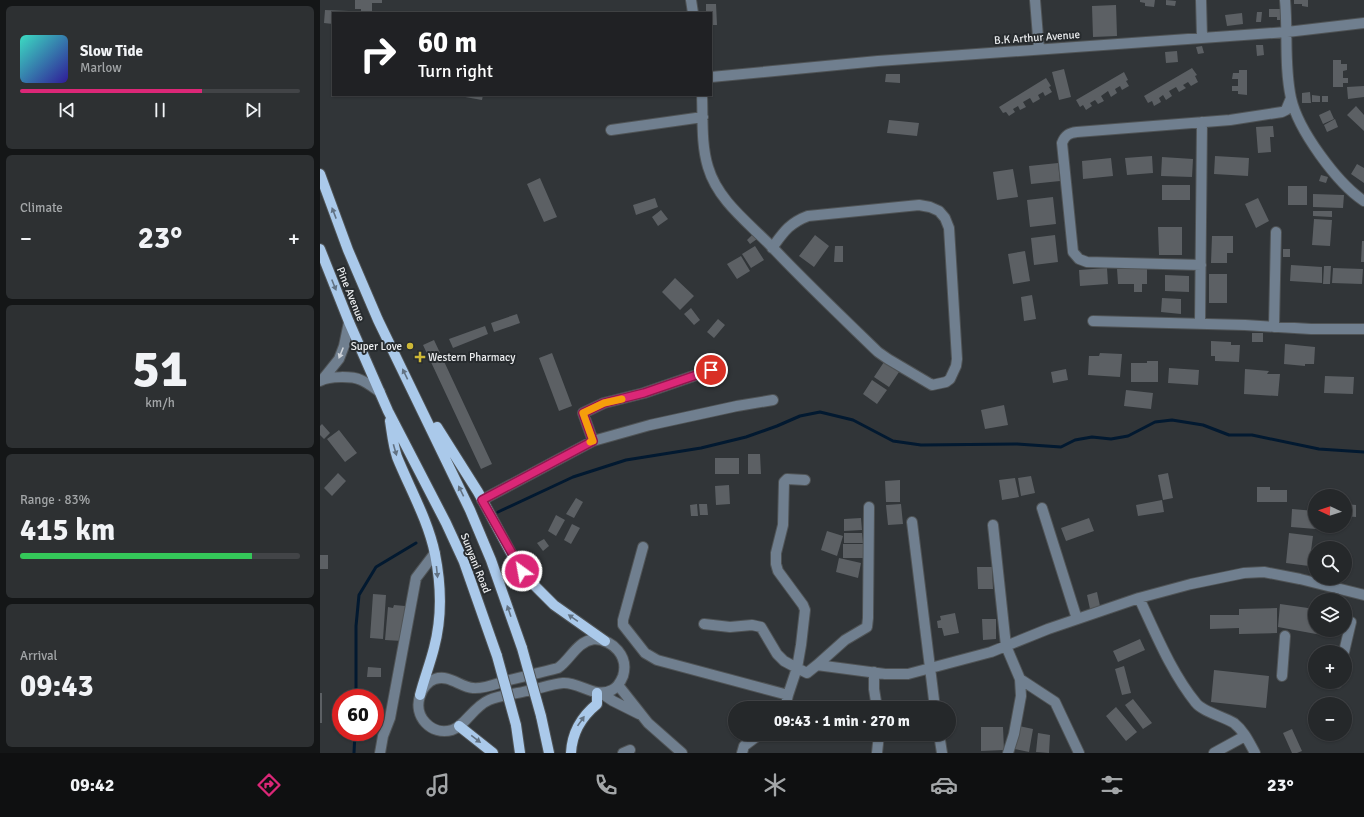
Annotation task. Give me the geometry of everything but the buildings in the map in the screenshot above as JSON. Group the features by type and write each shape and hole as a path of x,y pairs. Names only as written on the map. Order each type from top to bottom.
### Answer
{"main road":[{"path":"320,174 351,257 378,320 470,510 491,560 522,648 541,716 548,753"},
{"name":"Pine Avenue","path":"320,249 349,322 380,392"},
{"path":"413,390 478,492 517,564 527,578 554,605 605,641"},
{"name":"Sunyani Road","path":"380,392 388,411 446,523 464,562 498,656 516,725 520,753"},
{"path":"388,411 393,444 424,518 435,553 440,603 439,618 434,649 420,695"},
{"path":"571,753 574,732 581,720 596,704 599,693"},
{"path":"459,726 493,753"}],"street":[{"path":"691,0 693,12"},
{"path":"1035,0 1039,49"},
{"path":"1201,0 1202,38"},
{"path":"1285,0 1291,98 1304,131 1323,158 1344,183 1364,201"},
{"name":"B.K Arthur Avenue","path":"712,76 878,61 1287,32 1364,23"},
{"path":"702,96 705,152 709,169 716,185 726,201 810,287 878,352 932,385 946,382 950,379 954,372 956,359 951,258 949,228 945,218 939,211 930,207 919,205 808,216 796,220 785,230 772,248"},
{"path":"1201,265 1087,262 1079,259 1073,252 1062,142 1067,134 1077,132 1202,122 1282,112 1286,110 1291,98"},
{"path":"611,130 703,117"},
{"path":"1200,324 1202,122"},
{"path":"1274,327 1276,232"},
{"path":"1093,321 1364,329"},
{"path":"322,380 339,359 344,346 349,322"},
{"path":"593,441 583,413 604,403 644,393 711,370"},
{"path":"322,380 344,377 361,380 380,392"},
{"path":"482,500 593,441 650,424 773,400"},
{"path":"787,701 797,668 805,610 778,570 776,558 782,525 784,482 787,479 805,480"},
{"path":"704,624 730,627 752,625 761,627 777,654 784,661 807,673 847,638 867,627 869,507"},
{"path":"1042,508 1077,619"},
{"path":"912,522 934,701"},
{"path":"992,525 1006,646 1020,679 1021,701 1008,753"},
{"path":"643,547 623,620 623,625 645,653 657,660 788,695"},
{"path":"380,753 383,736 390,718 416,578 435,553"},
{"path":"817,665 885,674 908,674 991,652 1077,619 1139,598 1231,574 1264,572 1300,579 1364,595"},
{"path":"1139,598 1176,674 1197,705 1232,722 1245,736 1255,753"},
{"path":"1282,676 1285,636"},
{"path":"599,693 612,690 618,685 624,673 623,660 616,648 605,641 594,639 585,641 580,645 564,664 558,668 480,688 472,688 442,678 434,679 425,686 420,695 419,710 421,717 431,728 445,731 453,730 476,709 491,700 561,683 574,685 599,693 640,714"},
{"path":"874,672 876,701"},
{"path":"1020,679 1055,702 1079,753"},
{"path":"618,685 648,723 682,753"},
{"path":"1214,753 1245,736"},
{"path":"742,753 744,746 751,741"},
{"path":"877,753 878,741"},
{"path":"940,741 942,753"}],"waterway":[{"path":"498,512 573,477 626,460 701,448 746,437 800,416 820,412 853,420 893,441 921,445 1017,444 1061,447 1075,440 1092,437 1111,439 1128,436 1155,422 1172,420 1203,425 1229,435 1252,435 1319,449 1364,452"},
{"path":"356,689 356,626 359,595 376,567 416,543"},
{"path":"354,753 355,741"}],"slow traffic":[{"path":"590,442 593,441 583,413 604,403 622,399"}],"place":[{"name":"Super Love","path":"410,346"},
{"name":"Western Pharmacy","path":"420,357"}],"route":[{"path":"522,571 482,500 593,441 583,413 604,403 644,393 711,370"}]}
